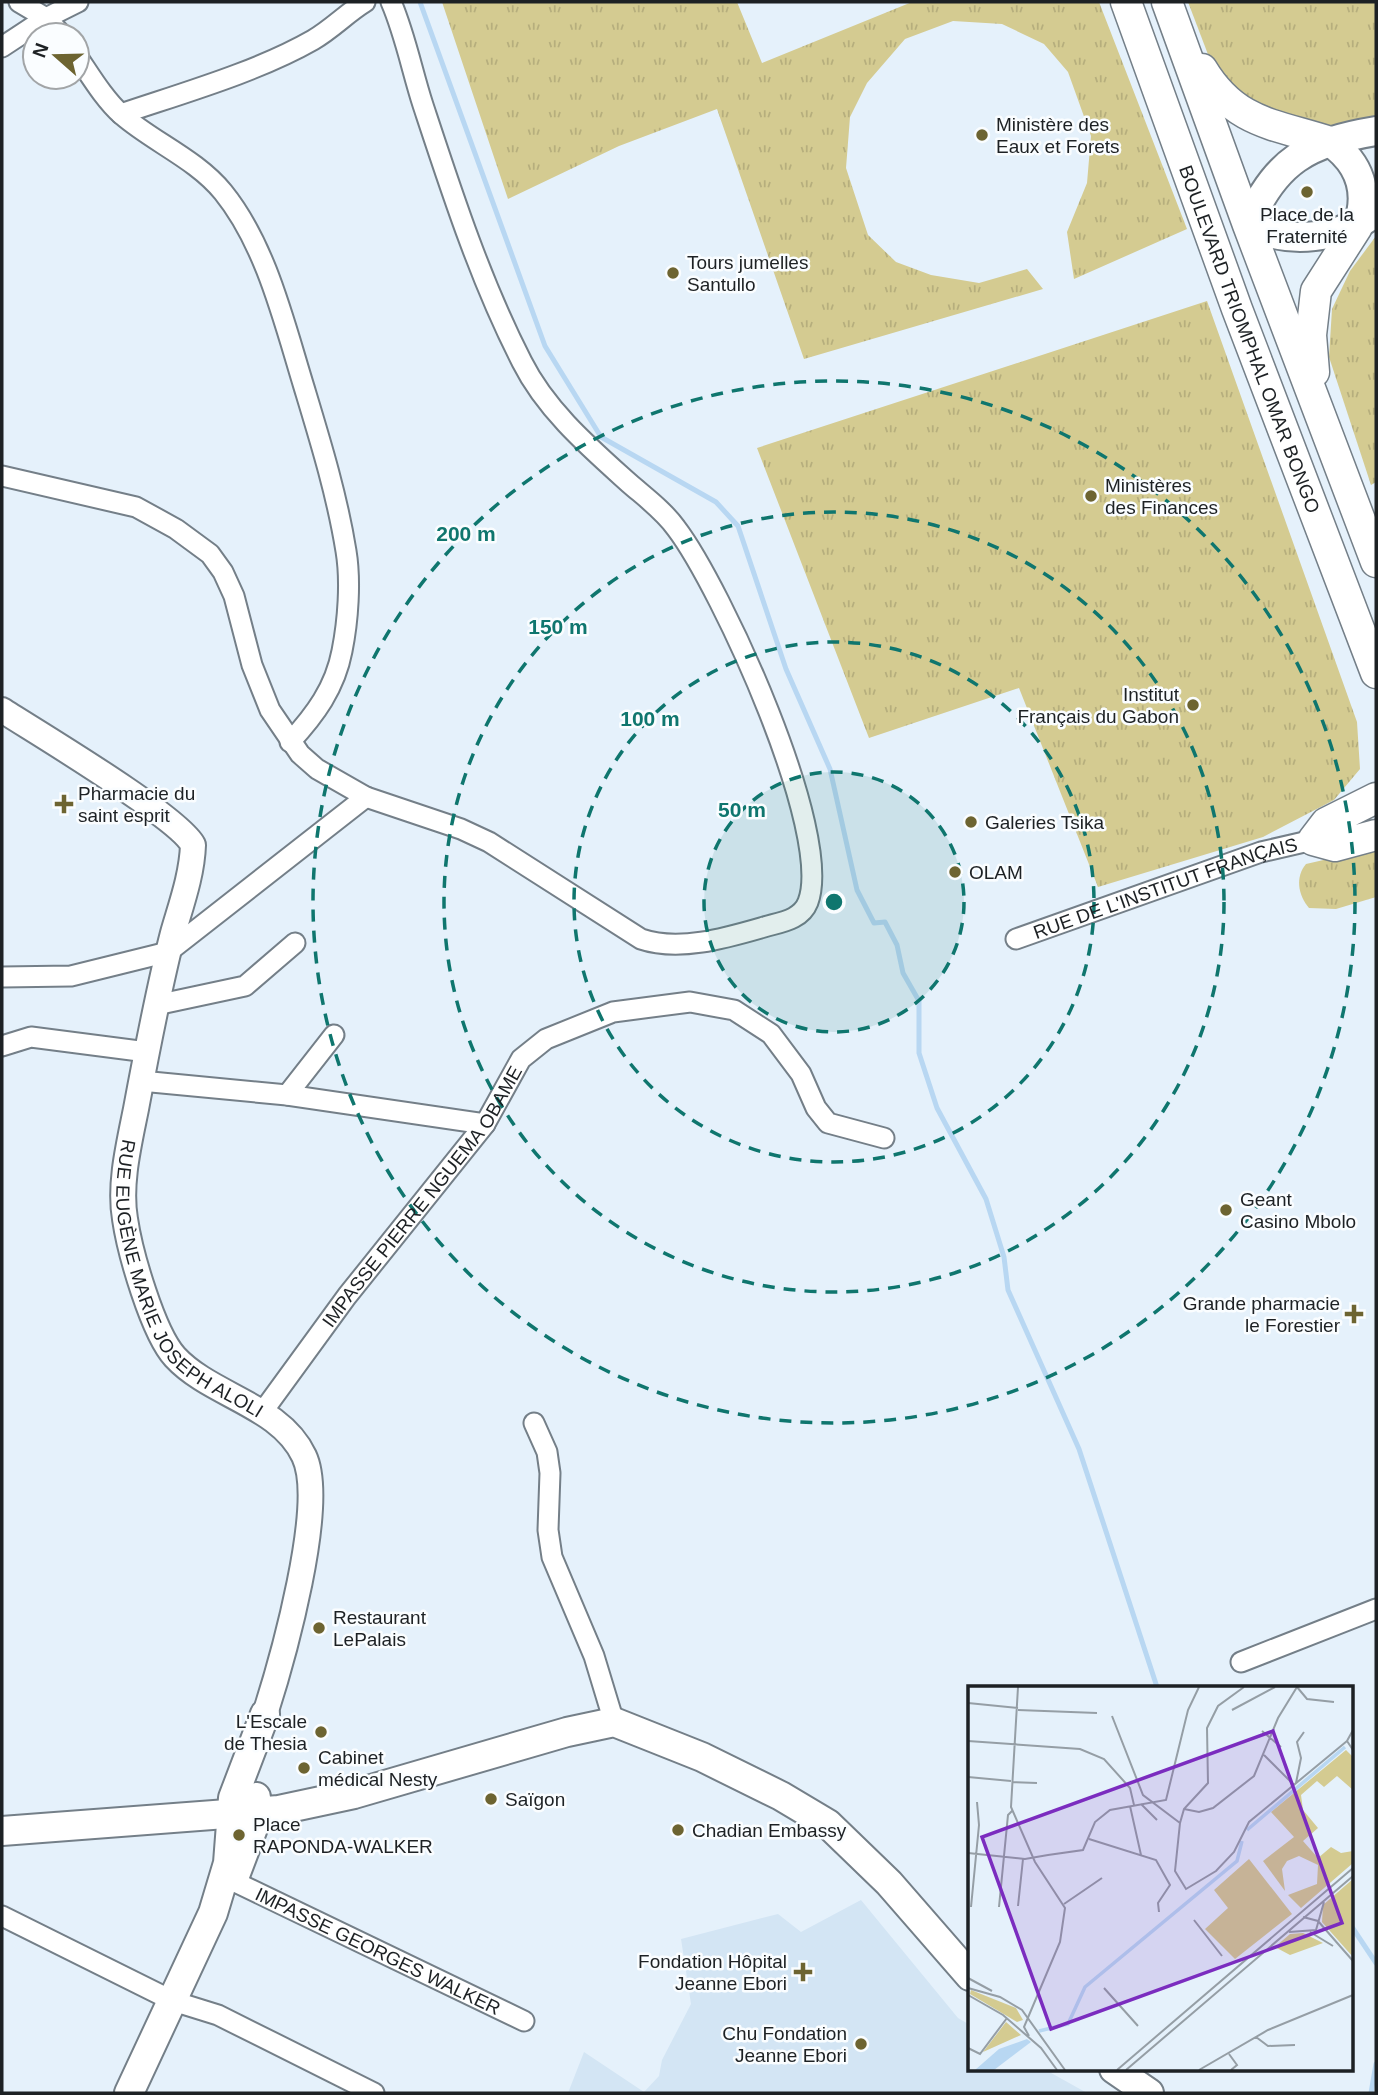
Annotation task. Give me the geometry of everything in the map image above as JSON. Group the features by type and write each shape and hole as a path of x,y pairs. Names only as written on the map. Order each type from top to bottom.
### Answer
{"main road":[{"path":"1128,2 1159,52 1212,188 1222,203 1248,225 1273,234 1307,236 1366,220"},
{"name":"BOULEVARD TRIOMPHAL OMAR BONGO","path":"1128,2 1306,490 1376,673"},
{"name":"BOULEVARD TRIOMPHAL OMAR BONGO","path":"1167,2 1376,562"},
{"path":"1181,40 1214,89 1241,112 1270,126 1330,142 1351,161 1362,182 1366,220"},
{"path":"1306,490 1296,427 1242,272 1248,225 1266,187 1284,166 1307,150 1376,131"},
{"path":"1327,430 1311,355 1314,302 1321,281 1366,220"},
{"path":"1376,785 1366,802 1326,822 1313,840 1335,846 1376,835"},
{"path":"240,1810 252,1775 265,1714"},
{"path":"234,1870 240,1810 265,1714"},
{"path":"2,1830 240,1810 287,1809 354,1794 567,1732 614,1722 702,1757 781,1796 828,1824 889,1883 968,1974"},
{"path":"129,2093 234,1870 262,1829 287,1809"},
{"path":"183,1815 217,1835 234,1870"},
{"path":"1115,2070 1149,2093"}],"street":[{"path":"19,2 49,21"},
{"path":"2,47 46,18 78,2"},
{"path":"121,114 226,78 313,40 343,15 365,2"},
{"path":"2,476 135,507 176,528 210,554 234,596 252,665 270,710 290,742 317,769 366,797 475,834 641,939 659,945 683,944 747,932 797,917 808,903 812,882 804,823 757,681 725,608 708,576 674,525 566,424 538,391 522,362 467,240 391,2"},
{"path":"91,74 121,114 202,172 223,192 241,220 272,289 324,454 346,552 348,581 342,651 330,689 314,715 290,742"},
{"name":"RUE EUGÈNE MARIE JOSEPH ALOLI","path":"2,709 107,778 190,838 193,858 156,1005 128,1150 124,1217 153,1319 163,1341 188,1368 261,1414 293,1440 304,1455 312,1480 303,1558 275,1684 265,1714"},
{"path":"2,977 71,976 168,952 366,797"},
{"name":"RUE DE L'INSTITUT FRANÇAIS","path":"1016,939 1261,852 1313,840"},
{"path":"156,1005 245,986 295,943"},
{"name":"IMPASSE PIERRE NGUEMA OBAME","path":"261,1414 347,1296 485,1124 521,1059 533,1048 613,1012 690,1002 734,1010 758,1023 771,1034 801,1074 821,1117 828,1123 884,1138"},
{"path":"287,1095 334,1035"},
{"path":"2,1046 31,1037 48,1037 147,1052"},
{"path":"141,1081 287,1095 485,1124"},
{"path":"534,1423 547,1451 550,1473 548,1530 552,1557 594,1656 614,1722"},
{"path":"1241,1662 1376,1609"},
{"name":"IMPASSE GEORGES WALKER","path":"234,1870 524,2021"},
{"path":"2,1916 173,2001 218,2015 374,2093"}],"shaded area":[{"name":"Fondation Hôpital Jeanne Ebori","path":"861,1900 958,2018 968,2024 968,2070 1046,2070 1087,2093 568,2093 584,2052 644,2092 659,2076 662,2060 691,2004 681,1939 778,1914 801,1932"}],"green space":[{"path":"442,2 737,2 762,63 912,2 1099,2 1187,229 1074,279 1067,232 1087,183 1091,136 1068,72 1044,44 1002,24 953,21 905,39 867,83 850,117 846,168 868,235 896,262 931,275 979,283 1027,269 1043,289 804,359 717,109 619,146 508,199"},
{"path":"1188,2 1376,2 1376,118 1333,128 1266,115 1217,78"},
{"path":"1376,236 1376,482 1371,485 1329,357 1332,309 1350,271"},
{"path":"1207,301 1357,722 1360,769 1334,800 1263,837 1098,887 1019,688 869,738 757,448"},
{"path":"1376,848 1376,897 1336,909 1309,908 1299,886 1300,875 1306,864"}],"waterway":[{"path":"420,2 545,346 601,437 716,502 738,526 786,669 830,769 857,890 874,923 885,922 897,945 903,973 919,1001 919,1053 937,1108 986,1199 1004,1257 1008,1290 1079,1449 1157,1686"},
{"path":"1354,1930 1376,1963"},
{"path":"1371,2093 1376,2064"}],"place":[{"name":"Ministère des Eaux et Forets","path":"982,135"},
{"name":"Place de la Fraternité","path":"1307,192"},
{"name":"Tours jumelles Santullo","path":"673,273"},
{"name":"Ministères des Finances","path":"1091,496"},
{"name":"Institut Français du Gabon","path":"1193,705"},
{"name":"Pharmacie du saint esprit","path":"64,804"},
{"name":"Galeries Tsika","path":"971,822"},
{"name":"OLAM","path":"955,872"},
{"name":"Geant Casino Mbolo","path":"1226,1210"},
{"name":"Grande pharmacie le Forestier","path":"1354,1314"},
{"name":"Restaurant LePalais","path":"319,1628"},
{"name":"L'Escale de Thesia","path":"321,1732"},
{"name":"Cabinet médical Nesty","path":"304,1768"},
{"name":"Saïgon","path":"491,1799"},
{"name":"Chadian Embassy","path":"678,1830"},
{"name":"Place RAPONDA-WALKER","path":"239,1835"},
{"name":"Fondation Hôpital Jeanne Ebori","path":"803,1972"},
{"name":"Chu Fondation Jeanne Ebori","path":"861,2044"}]}
